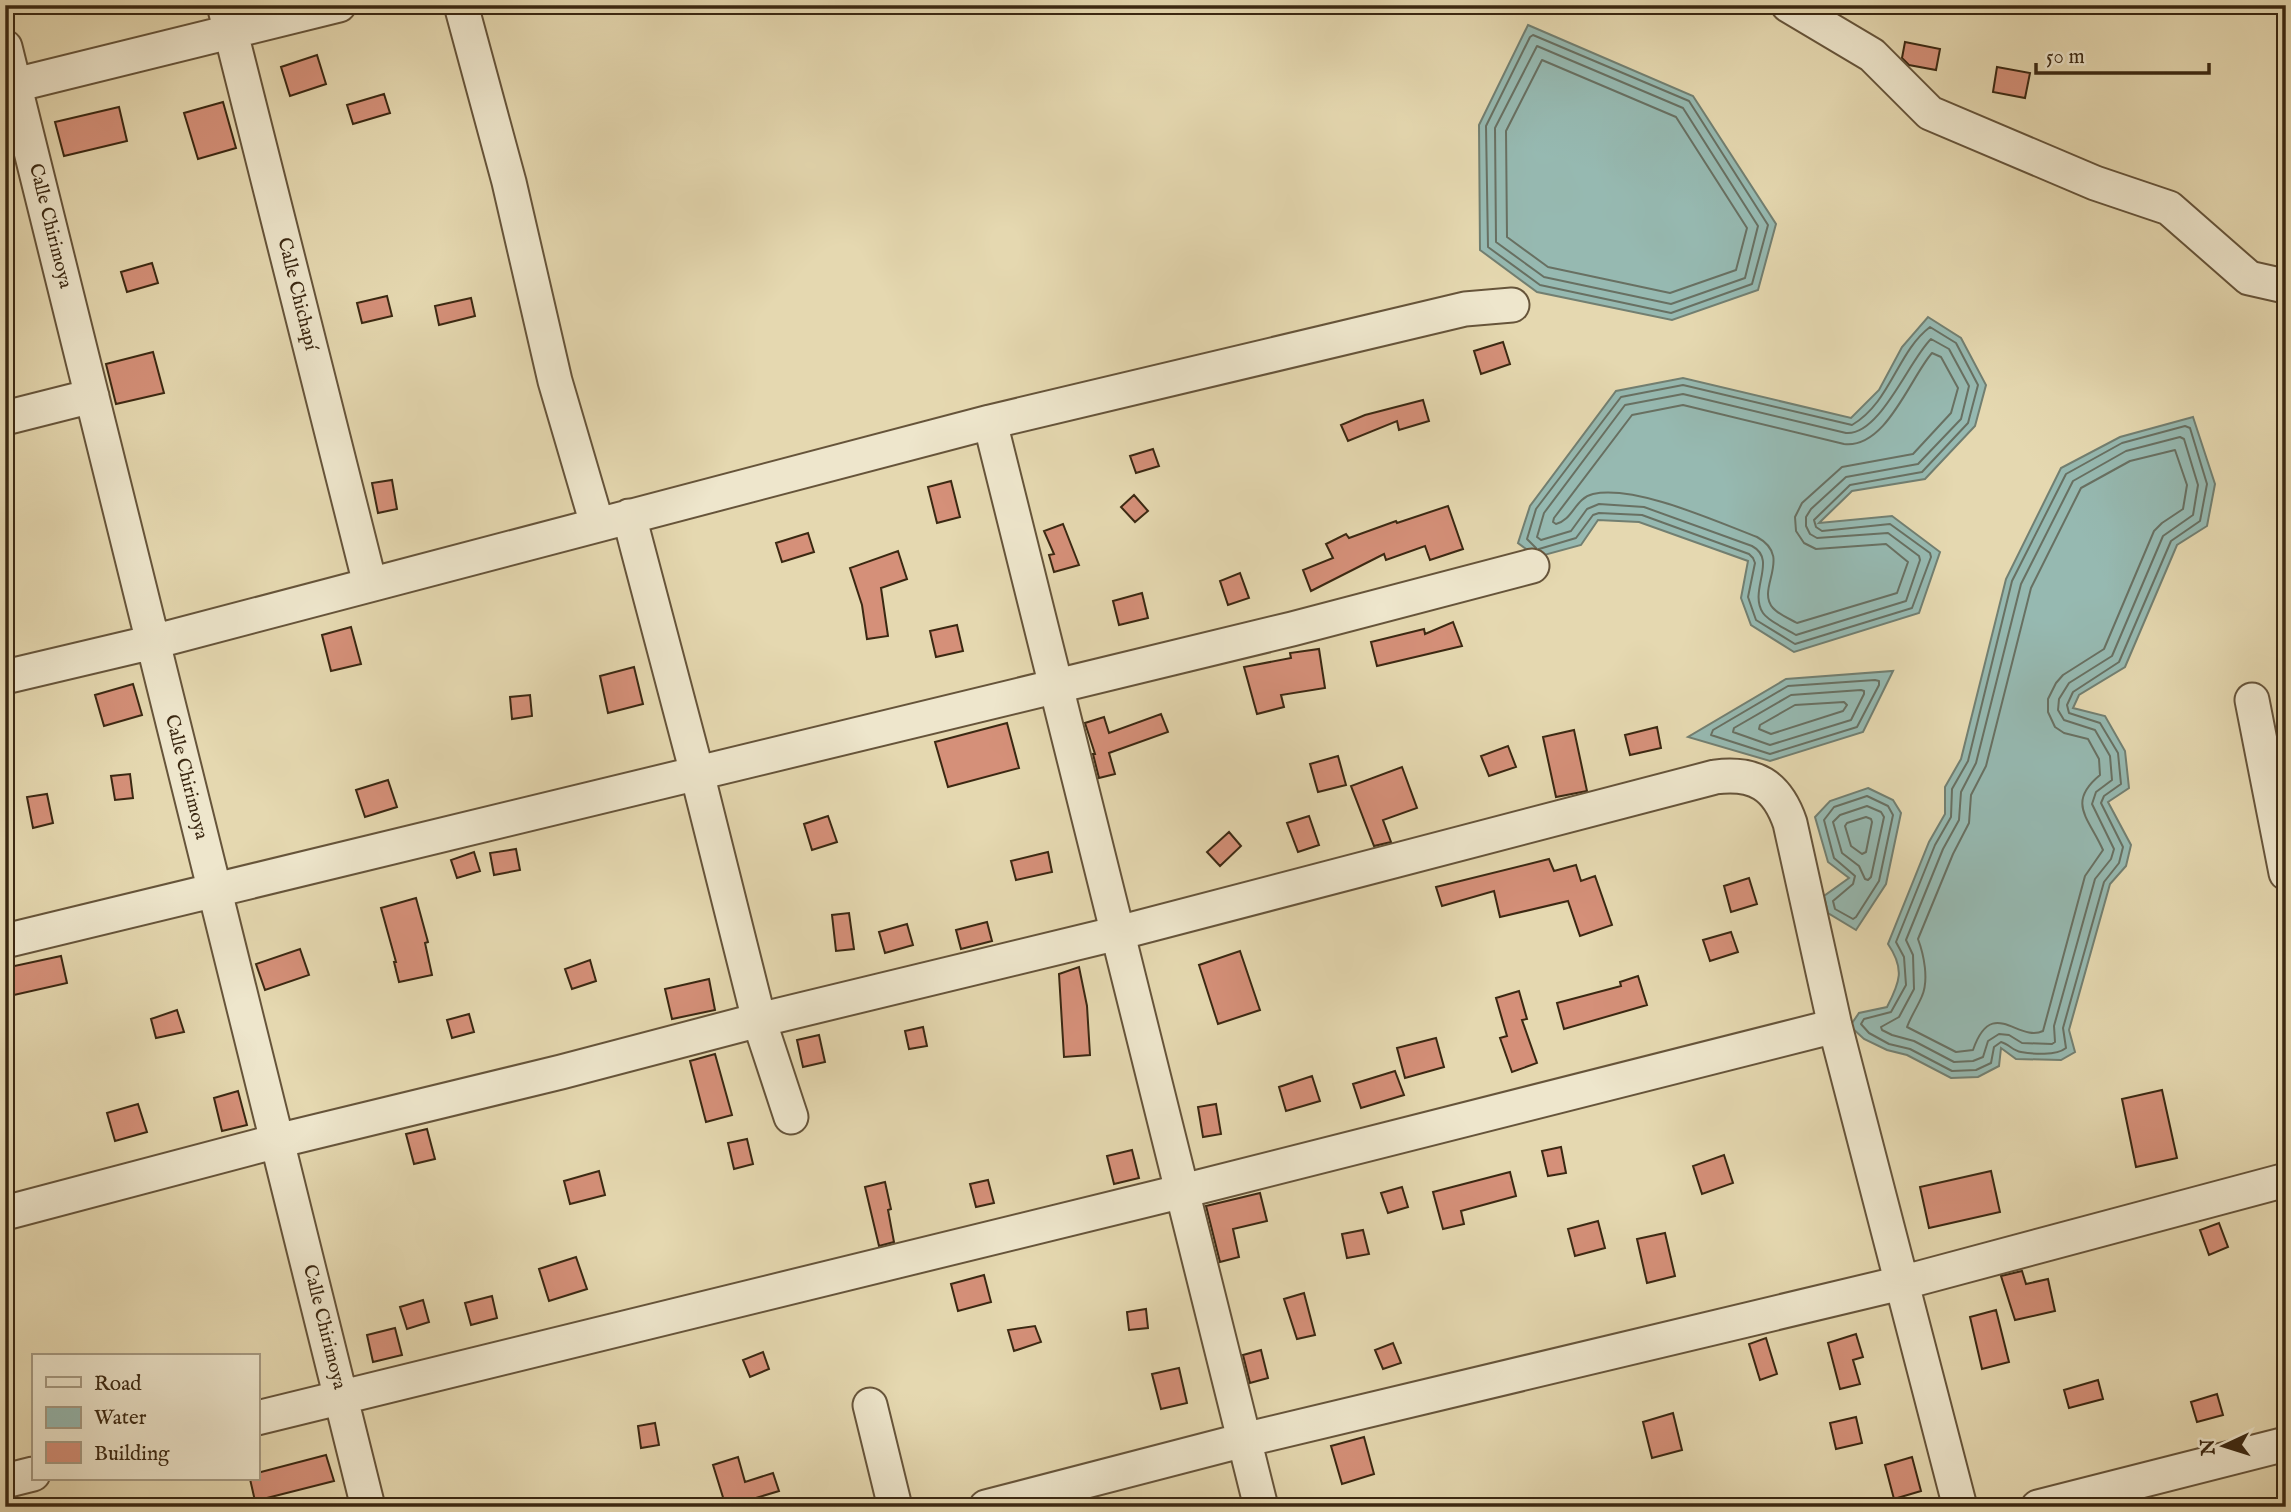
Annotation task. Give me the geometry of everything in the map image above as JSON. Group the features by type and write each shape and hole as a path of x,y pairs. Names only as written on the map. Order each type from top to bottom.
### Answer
{"street":[{"path":"15,85 228,19 339,5"},
{"path":"461,5 509,182 555,381 597,524"},
{"path":"1788,5 1872,55 1930,113 2095,183 2169,208 2249,278 2280,285 2286,283"},
{"name":"Calle Chichapí","path":"228,19 370,584"},
{"name":"Calle Chirimoya","path":"5,47 368,1507"},
{"path":"5,677 153,642 990,422 1465,309 1511,305"},
{"path":"5,418 92,396"},
{"path":"990,422 1261,1507"},
{"path":"629,516 759,1020 791,1117"},
{"path":"5,941 1292,629 1532,566"},
{"path":"2252,700 2286,873"},
{"path":"5,1213 277,1141 1118,933 1735,774 1754,779 1771,789 1784,804 1790,823 1835,1026 1960,1507"},
{"path":"259,1418 1183,1191 1835,1026"},
{"path":"986,1507 1244,1440 1901,1283 2286,1180"},
{"path":"870,1405 895,1507"},
{"path":"2038,1507 2286,1444"},
{"path":"5,1481 32,1474"}],"water":[{"path":"1528,25 1693,96 1776,224 1758,290 1672,320 1537,292 1480,250 1479,125"},
{"path":"1928,317 1961,338 1986,385 1975,426 1925,479 1852,491 1819,523 1892,516 1940,552 1919,613 1794,652 1751,625 1741,598 1748,561 1639,522 1598,520 1581,545 1537,557 1518,543 1530,506 1616,391 1683,378 1851,418 1879,390 1902,347"},
{"path":"2193,417 2215,484 2207,526 2177,545 2125,667 2079,695 2073,708 2105,716 2125,751 2129,788 2108,802 2131,845 2126,866 2110,884 2069,1030 2075,1052 2061,1060 2016,1059 2001,1048 1999,1066 1978,1077 1951,1078 1907,1055 1887,1050 1864,1039 1850,1026 1859,1013 1887,1007 1898,983 1899,968 1888,944 1929,842 1945,814 1945,787 1961,759 2006,579 2061,468 2120,437"},
{"path":"1893,671 1863,732 1770,761 1688,737 1786,679"},
{"path":"1868,788 1893,800 1901,813 1886,884 1856,930 1828,913 1824,896 1849,878 1828,862 1815,817 1830,801"}],"building":[{"path":"1905,42 1940,49 1936,70 1909,65 1902,58"},
{"path":"317,55 326,84 290,96 281,67"},
{"path":"1997,67 2030,73 2025,98 1993,92"},
{"path":"384,94 390,113 353,124 347,105"},
{"path":"223,102 236,148 198,159 184,113"},
{"path":"119,107 127,141 64,156 55,122"},
{"path":"152,263 158,283 127,292 121,272"},
{"path":"387,296 392,316 362,323 357,303"},
{"path":"471,298 475,316 439,325 435,306"},
{"path":"1503,342 1510,364 1481,374 1474,351"},
{"path":"153,352 164,393 116,404 106,364"},
{"path":"1423,400 1429,421 1399,430 1397,421 1348,441 1341,425 1365,415"},
{"path":"1153,449 1159,466 1136,473 1130,456"},
{"path":"392,480 397,509 378,513 372,483"},
{"path":"951,481 960,517 937,523 928,487"},
{"path":"1134,495 1148,511 1135,522 1121,507"},
{"path":"1448,506 1463,549 1430,560 1425,546 1386,560 1384,554 1311,591 1303,570 1333,558 1326,544 1346,534 1349,538"},
{"path":"1063,524 1079,565 1054,572 1049,555 1054,554 1044,531"},
{"path":"808,533 814,552 782,562 776,543"},
{"path":"898,551 907,579 881,588 888,636 867,639 862,605 850,568"},
{"path":"1240,573 1249,598 1228,605 1220,581"},
{"path":"1142,593 1148,618 1119,625 1113,601"},
{"path":"1453,622 1462,646 1377,666 1371,642 1424,629 1425,634"},
{"path":"957,625 963,651 936,657 930,631"},
{"path":"351,627 361,664 331,671 322,635"},
{"path":"1319,649 1325,688 1281,695 1284,707 1257,714 1244,667 1291,658 1290,653"},
{"path":"634,667 643,704 608,713 600,676"},
{"path":"133,684 142,715 104,726 95,695"},
{"path":"530,695 532,716 512,719 510,697"},
{"path":"1161,714 1168,732 1109,753 1115,774 1099,778 1085,723 1104,717 1109,733"},
{"path":"1007,723 1019,768 948,787 935,742"},
{"path":"1657,727 1661,748 1630,755 1625,735"},
{"path":"1574,730 1587,791 1556,797 1543,737"},
{"path":"1508,746 1516,767 1489,776 1481,756"},
{"path":"1338,756 1346,785 1318,792 1310,764"},
{"path":"1402,767 1417,808 1383,820 1391,842 1374,846 1351,786"},
{"path":"130,774 133,798 115,800 111,776"},
{"path":"388,780 397,807 365,817 356,790"},
{"path":"47,794 53,823 33,828 27,797"},
{"path":"828,816 837,842 812,850 804,824"},
{"path":"1309,816 1319,845 1298,852 1287,823"},
{"path":"1229,832 1241,846 1220,866 1207,852"},
{"path":"516,849 520,870 494,875 490,853"},
{"path":"474,852 480,871 457,878 451,860"},
{"path":"1048,852 1052,872 1016,880 1011,861"},
{"path":"1549,859 1554,871 1576,865 1581,881 1595,876 1612,925 1580,936 1568,901 1500,917 1494,891 1442,906 1436,887"},
{"path":"1749,878 1757,904 1731,912 1724,886"},
{"path":"416,898 428,942 425,943 432,975 399,982 381,908"},
{"path":"849,913 854,949 836,951 832,915"},
{"path":"987,922 992,941 961,949 956,930"},
{"path":"907,924 913,945 885,953 879,932"},
{"path":"1731,932 1738,952 1710,961 1703,940"},
{"path":"300,949 309,975 265,990 256,964"},
{"path":"1240,951 1260,1010 1218,1024 1199,965"},
{"path":"61,956 67,983 5,997 5,968"},
{"path":"590,960 596,981 572,989 565,969"},
{"path":"1079,967 1087,1006 1090,1055 1064,1057 1059,974"},
{"path":"1638,976 1647,1005 1564,1029 1557,1003 1621,986 1620,982"},
{"path":"709,979 715,1010 672,1019 665,989"},
{"path":"1519,991 1527,1019 1522,1020 1537,1063 1512,1072 1500,1038 1507,1036 1496,998"},
{"path":"177,1010 184,1032 156,1038 151,1019"},
{"path":"469,1014 474,1032 452,1038 447,1020"},
{"path":"923,1027 927,1046 909,1049 905,1031"},
{"path":"819,1035 825,1062 803,1067 797,1040"},
{"path":"1436,1038 1444,1067 1405,1078 1397,1048"},
{"path":"715,1054 732,1115 706,1122 690,1061"},
{"path":"1395,1071 1404,1095 1361,1108 1353,1084"},
{"path":"1312,1076 1320,1101 1286,1111 1279,1087"},
{"path":"2162,1090 2177,1158 2136,1167 2122,1099"},
{"path":"238,1091 247,1125 222,1131 214,1098"},
{"path":"138,1104 147,1132 115,1141 107,1113"},
{"path":"1216,1104 1221,1134 1203,1137 1198,1107"},
{"path":"427,1129 435,1159 414,1164 406,1134"},
{"path":"747,1139 753,1164 734,1169 728,1143"},
{"path":"1561,1147 1566,1173 1548,1176 1542,1151"},
{"path":"1132,1150 1139,1178 1114,1184 1107,1156"},
{"path":"1724,1155 1733,1183 1702,1194 1693,1166"},
{"path":"599,1171 605,1195 570,1204 564,1181"},
{"path":"1991,1171 2000,1212 1929,1228 1920,1187"},
{"path":"1510,1172 1516,1196 1461,1211 1464,1224 1443,1229 1433,1192"},
{"path":"988,1180 994,1203 976,1207 970,1184"},
{"path":"885,1182 894,1242 879,1246 865,1187"},
{"path":"1402,1187 1408,1207 1388,1213 1381,1193"},
{"path":"1260,1193 1267,1221 1233,1229 1239,1257 1220,1262 1206,1206"},
{"path":"1598,1221 1605,1248 1575,1256 1568,1229"},
{"path":"2219,1223 2228,1247 2209,1255 2200,1230"},
{"path":"1363,1230 1369,1254 1347,1258 1342,1234"},
{"path":"1665,1233 1675,1276 1647,1283 1637,1239"},
{"path":"576,1257 587,1289 549,1301 539,1269"},
{"path":"2022,1271 2026,1284 2048,1279 2055,1311 2015,1320 2001,1276"},
{"path":"984,1275 991,1302 958,1311 951,1284"},
{"path":"1304,1293 1315,1335 1297,1339 1284,1299"},
{"path":"492,1296 497,1318 471,1325 465,1303"},
{"path":"423,1300 429,1322 407,1329 400,1307"},
{"path":"1146,1309 1148,1328 1129,1330 1127,1312"},
{"path":"1996,1310 2009,1362 1982,1369 1970,1317"},
{"path":"1035,1326 1041,1342 1014,1351 1008,1330"},
{"path":"395,1328 402,1355 373,1362 367,1335"},
{"path":"1856,1334 1863,1357 1853,1360 1860,1384 1840,1389 1828,1343"},
{"path":"1766,1338 1777,1374 1760,1380 1749,1344"},
{"path":"1393,1343 1401,1363 1383,1369 1375,1350"},
{"path":"1261,1350 1268,1378 1250,1383 1243,1355"},
{"path":"763,1352 769,1369 750,1377 743,1360"},
{"path":"1179,1368 1187,1403 1161,1409 1152,1374"},
{"path":"2098,1380 2103,1399 2069,1408 2064,1390"},
{"path":"2217,1394 2223,1415 2197,1422 2191,1402"},
{"path":"1673,1413 1682,1450 1652,1458 1643,1422"},
{"path":"1856,1417 1862,1443 1836,1449 1830,1423"},
{"path":"655,1423 659,1445 641,1448 638,1426"},
{"path":"1364,1437 1374,1474 1342,1484 1331,1446"},
{"path":"326,1455 334,1481 255,1501 250,1480 259,1480 259,1472"},
{"path":"738,1457 745,1482 773,1473 779,1491 726,1507 713,1465"},
{"path":"1912,1457 1921,1491 1894,1499 1885,1465"}]}
